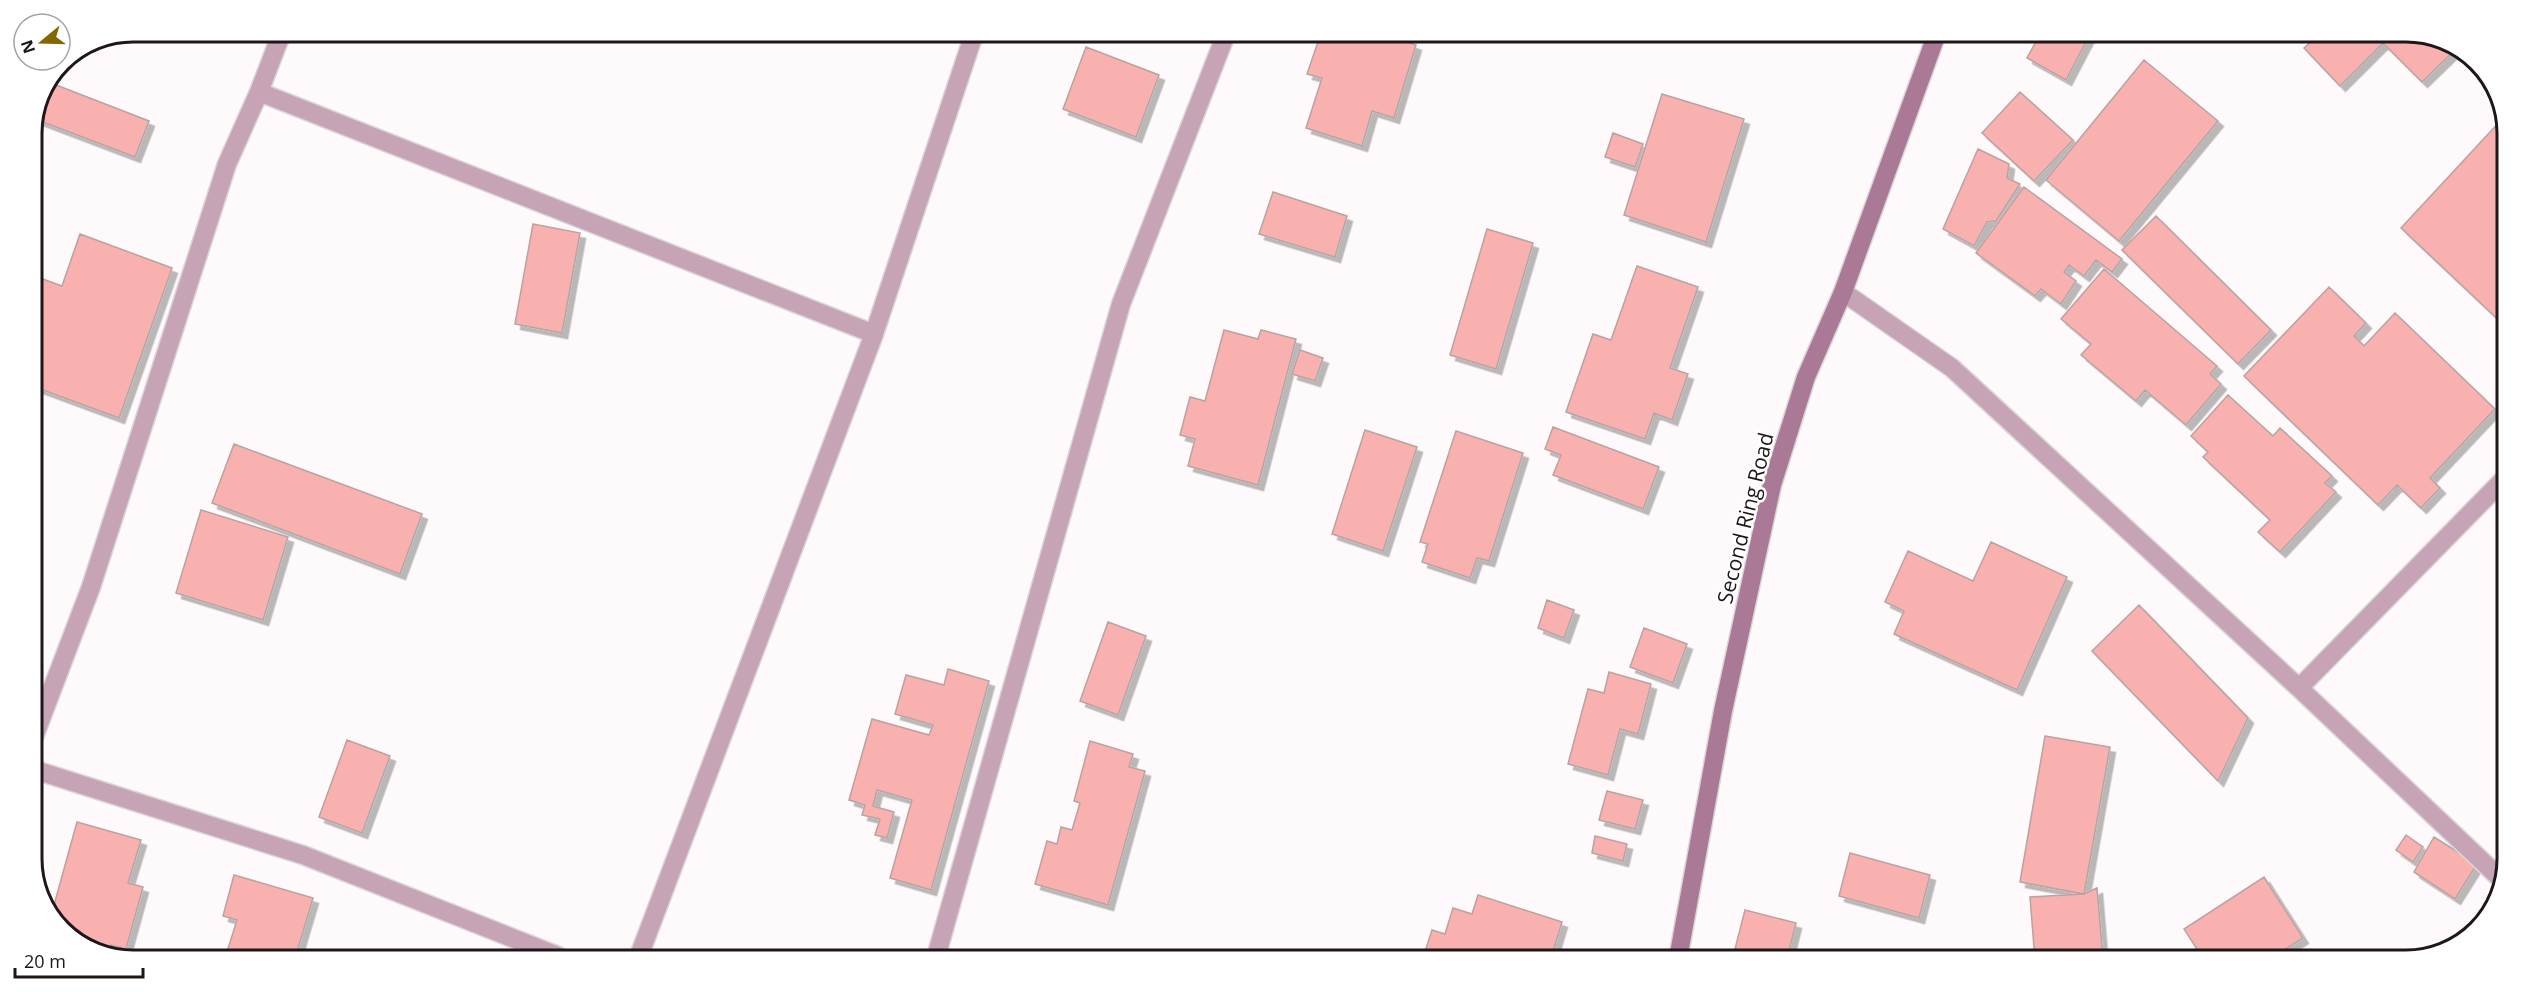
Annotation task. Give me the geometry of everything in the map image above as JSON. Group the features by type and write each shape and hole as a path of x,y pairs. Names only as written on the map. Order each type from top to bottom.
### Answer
{"street":[{"path":"42,716 91,587 227,164 278,42"},
{"path":"641,950 873,334 971,42"},
{"path":"938,950 1121,304 1223,42"},
{"name":"Second Ring Road","path":"1680,950 1723,711 1772,485 1806,377 1843,292 1934,42"},
{"path":"259,92 873,334"},
{"path":"1843,292 1952,368 2495,874"},
{"path":"2298,688 2497,486"},
{"path":"42,772 303,855 543,950"}],"building":[{"path":"1318,42 1408,42 1416,45 1394,118 1372,111 1362,146 1306,128 1322,78 1307,74"},
{"path":"2036,42 2086,42 2066,80 2027,58"},
{"path":"2311,42 2406,42 2424,44 2451,54 2422,82 2383,43 2340,86 2304,48"},
{"path":"1086,47 1159,75 1136,137 1063,109"},
{"path":"2144,60 2218,121 2119,241 2046,180"},
{"path":"56,85 149,121 135,157 43,122 49,98"},
{"path":"2020,92 2073,140 2034,181 1982,133"},
{"path":"1662,94 1744,119 1706,242 1624,215"},
{"path":"2497,125 2497,319 2401,228"},
{"path":"1613,133 1643,144 1635,167 1605,157"},
{"path":"1978,149 2009,164 2007,178 2020,184 1996,221 1987,222 1974,246 1943,229"},
{"path":"2024,187 2122,259 2112,272 2096,260 2084,276 2069,265 2064,272 2076,281 2061,304 2041,289 2035,296 1976,253"},
{"path":"1273,192 1347,216 1335,257 1259,234"},
{"path":"2156,216 2271,330 2238,364 2122,250"},
{"path":"533,224 580,233 562,333 515,324"},
{"path":"1487,229 1533,243 1496,369 1450,355"},
{"path":"80,234 172,268 119,418 42,390 42,279 62,286"},
{"path":"1637,266 1698,287 1670,368 1688,374 1672,420 1654,413 1645,439 1566,412 1593,334 1611,340"},
{"path":"2104,269 2217,366 2210,374 2221,384 2186,425 2145,390 2136,401 2081,355 2091,344 2061,319"},
{"path":"2329,287 2366,323 2354,336 2364,346 2395,313 2495,409 2430,478 2440,488 2421,508 2397,485 2378,505 2244,376"},
{"path":"1224,330 1258,339 1261,330 1296,339 1258,485 1188,466 1195,439 1180,435 1190,397 1205,401"},
{"path":"1300,350 1323,358 1315,381 1292,374"},
{"path":"2228,395 2273,436 2280,428 2332,476 2325,483 2336,492 2280,552 2258,532 2270,520 2203,457 2208,452 2191,436"},
{"path":"1553,427 1659,467 1643,509 1553,475 1561,455 1545,449"},
{"path":"1365,430 1417,447 1383,551 1332,534"},
{"path":"1456,431 1523,453 1489,561 1477,558 1470,578 1422,562 1428,544 1420,542"},
{"path":"234,444 422,514 400,574 212,503"},
{"path":"201,510 288,537 263,620 176,593"},
{"path":"1991,542 2067,577 2017,690 1894,634 1904,611 1885,602 1908,551 1973,581"},
{"path":"1547,600 1574,610 1564,638 1538,628"},
{"path":"2139,605 2248,718 2218,781 2092,651"},
{"path":"1108,622 1146,636 1118,715 1080,701"},
{"path":"1644,628 1687,644 1673,683 1630,667"},
{"path":"948,669 989,681 931,890 890,878 912,800 877,790 873,806 894,812 887,838 875,835 880,819 862,815 865,805 849,800 872,719 929,735 933,725 895,714 906,675 944,685"},
{"path":"1609,672 1651,684 1638,734 1620,729 1608,775 1568,764 1588,689 1604,693"},
{"path":"2045,736 2110,747 2084,894 2020,882"},
{"path":"347,740 390,756 362,833 319,817"},
{"path":"1090,741 1133,754 1129,767 1145,771 1108,905 1035,884 1047,841 1057,844 1061,827 1072,830 1080,803 1074,801"},
{"path":"1607,791 1643,800 1635,829 1599,820"},
{"path":"77,822 141,840 128,883 143,887 126,949 104,945 87,938 69,923 54,905"},
{"path":"2406,835 2423,847 2413,862 2396,850"},
{"path":"1595,836 1627,844 1623,861 1592,853"},
{"path":"2434,837 2477,864 2455,899 2414,872"},
{"path":"1850,853 1930,875 1919,918 1839,896"},
{"path":"234,875 313,898 297,950 228,950 237,920 223,916"},
{"path":"2264,877 2303,938 2284,950 2198,950 2184,929"},
{"path":"2097,888 2102,950 2034,950 2030,897 2084,894"},
{"path":"1478,895 1562,922 1553,950 1426,950 1432,930 1445,934 1453,908 1472,914"},
{"path":"1745,910 1796,923 1789,950 1735,949"}]}
